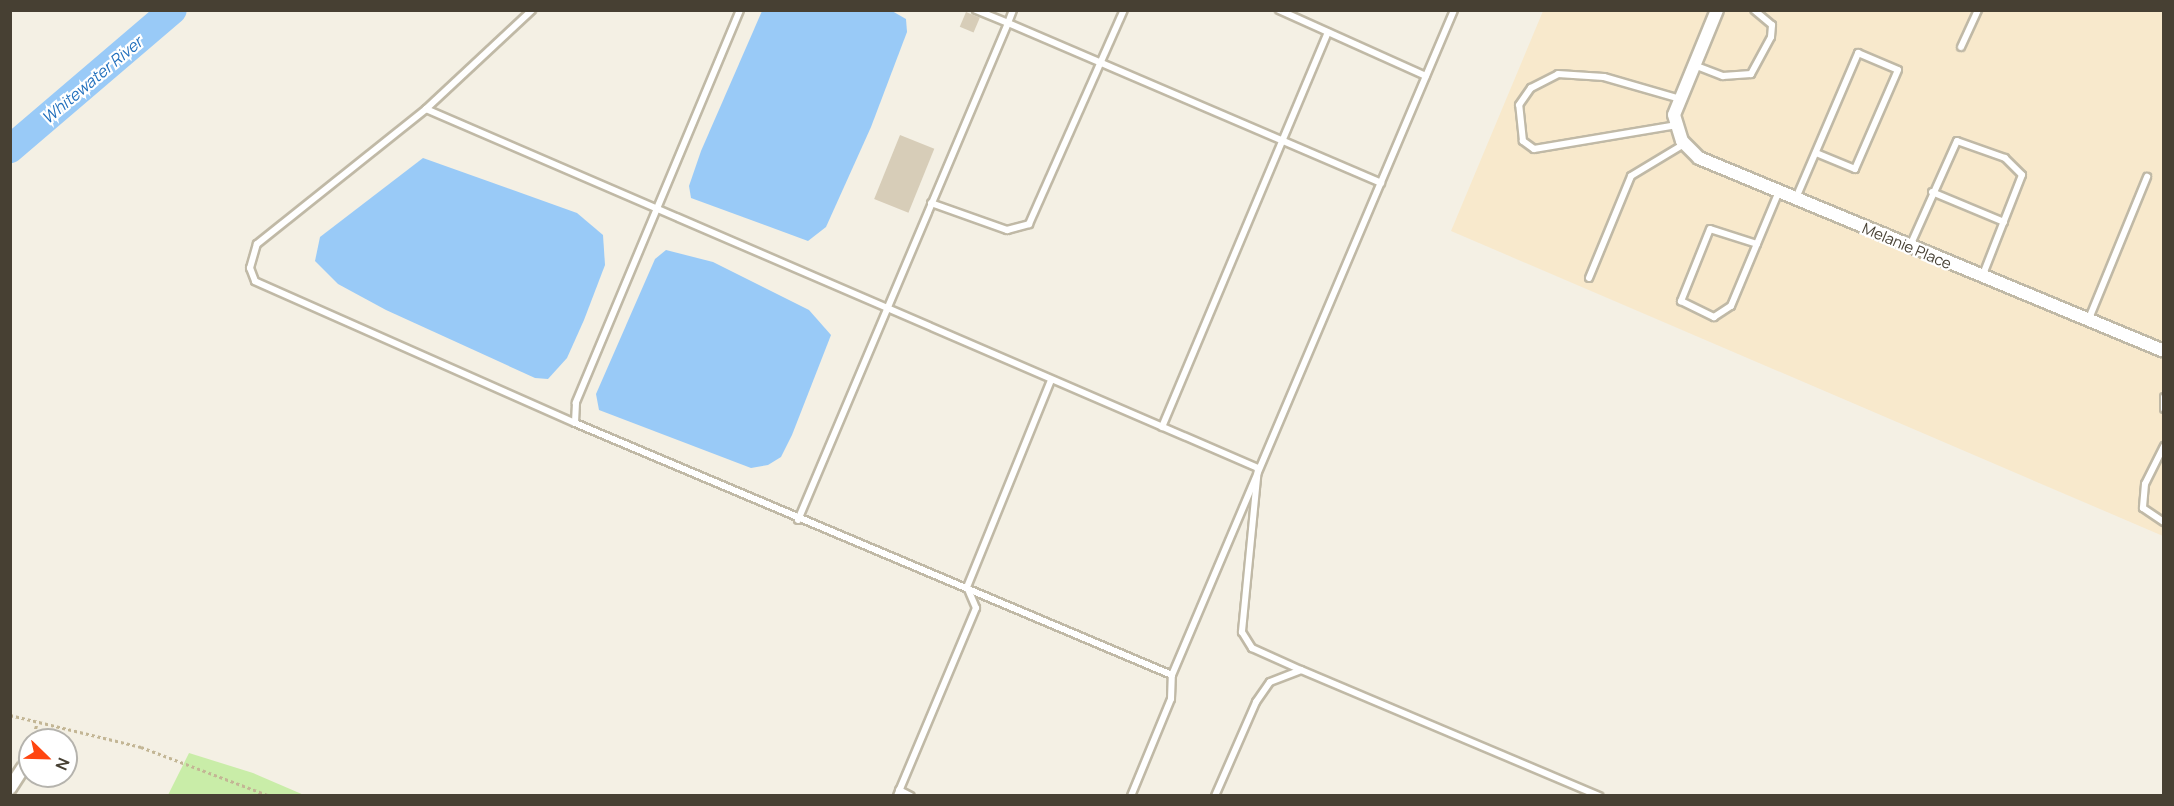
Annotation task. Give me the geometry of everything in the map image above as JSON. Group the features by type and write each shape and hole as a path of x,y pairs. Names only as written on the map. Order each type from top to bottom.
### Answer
{"street":[{"path":"1685,144 1675,120 1680,99 1717,10"},
{"name":"Melanie Place","path":"1685,144 1699,158 2087,322 2163,351"}],"lane":[{"path":"532,10 426,109 257,244 250,268 255,281 798,520 967,586 1172,675"},
{"path":"575,423 576,404 740,10"},
{"path":"976,10 1282,143 1381,183"},
{"path":"798,520 1013,10"},
{"path":"931,203 1007,231 1029,224 1102,64 1124,10"},
{"path":"1278,10 1426,76"},
{"path":"1131,795 1171,699 1172,675 1454,10"},
{"path":"1694,65 1724,76 1751,74 1772,37 1772,25 1754,10"},
{"path":"1961,47 1978,10"},
{"path":"1162,427 1328,33"},
{"path":"1796,199 1858,53 1898,70 1855,169 1816,153"},
{"path":"1675,120 1534,149 1523,141 1519,105 1531,88 1558,74 1604,77 1680,99"},
{"path":"426,109 886,311 1258,468"},
{"path":"1910,247 1932,192 1957,141 2005,158 2022,175 1982,277"},
{"path":"1589,278 1631,176 1685,144"},
{"path":"2087,322 2147,177"},
{"path":"1757,244 1710,230 1681,301 1714,317 1724,314 1757,244 1779,192"},
{"path":"1932,192 2004,222"},
{"path":"911,795 898,793 976,608 967,586 1051,381"},
{"path":"2163,397 2163,409"},
{"path":"2163,446 2145,484 2143,508 2163,522"},
{"path":"1258,468 1242,632 1252,648 1599,795"},
{"path":"1215,795 1256,702 1270,682 1301,670"}],"path":[{"path":"10,715 38,724 141,747 270,795"},
{"path":"36,728 38,724"}],"shaded area":[{"path":"1543,11 2163,11 2163,536 1451,231"}],"green space":[{"path":"189,753 253,773 304,795 168,795"}],"water":[{"path":"762,11 892,11 906,19 907,32 871,127 826,227 808,241 691,198 689,186 701,151"},
{"path":"423,158 577,213 603,235 605,265 584,320 567,358 548,379 535,378 386,310 338,284 315,261 320,237"},
{"path":"666,250 713,262 809,310 831,335 792,435 781,457 768,465 751,468 599,410 596,394 655,259"}],"building":[{"path":"966,12 980,18 974,33 960,27"},
{"path":"900,135 934,149 908,213 874,199"}],"waterway":[{"name":"Whitewater River","path":"10,149 173,10"}]}
